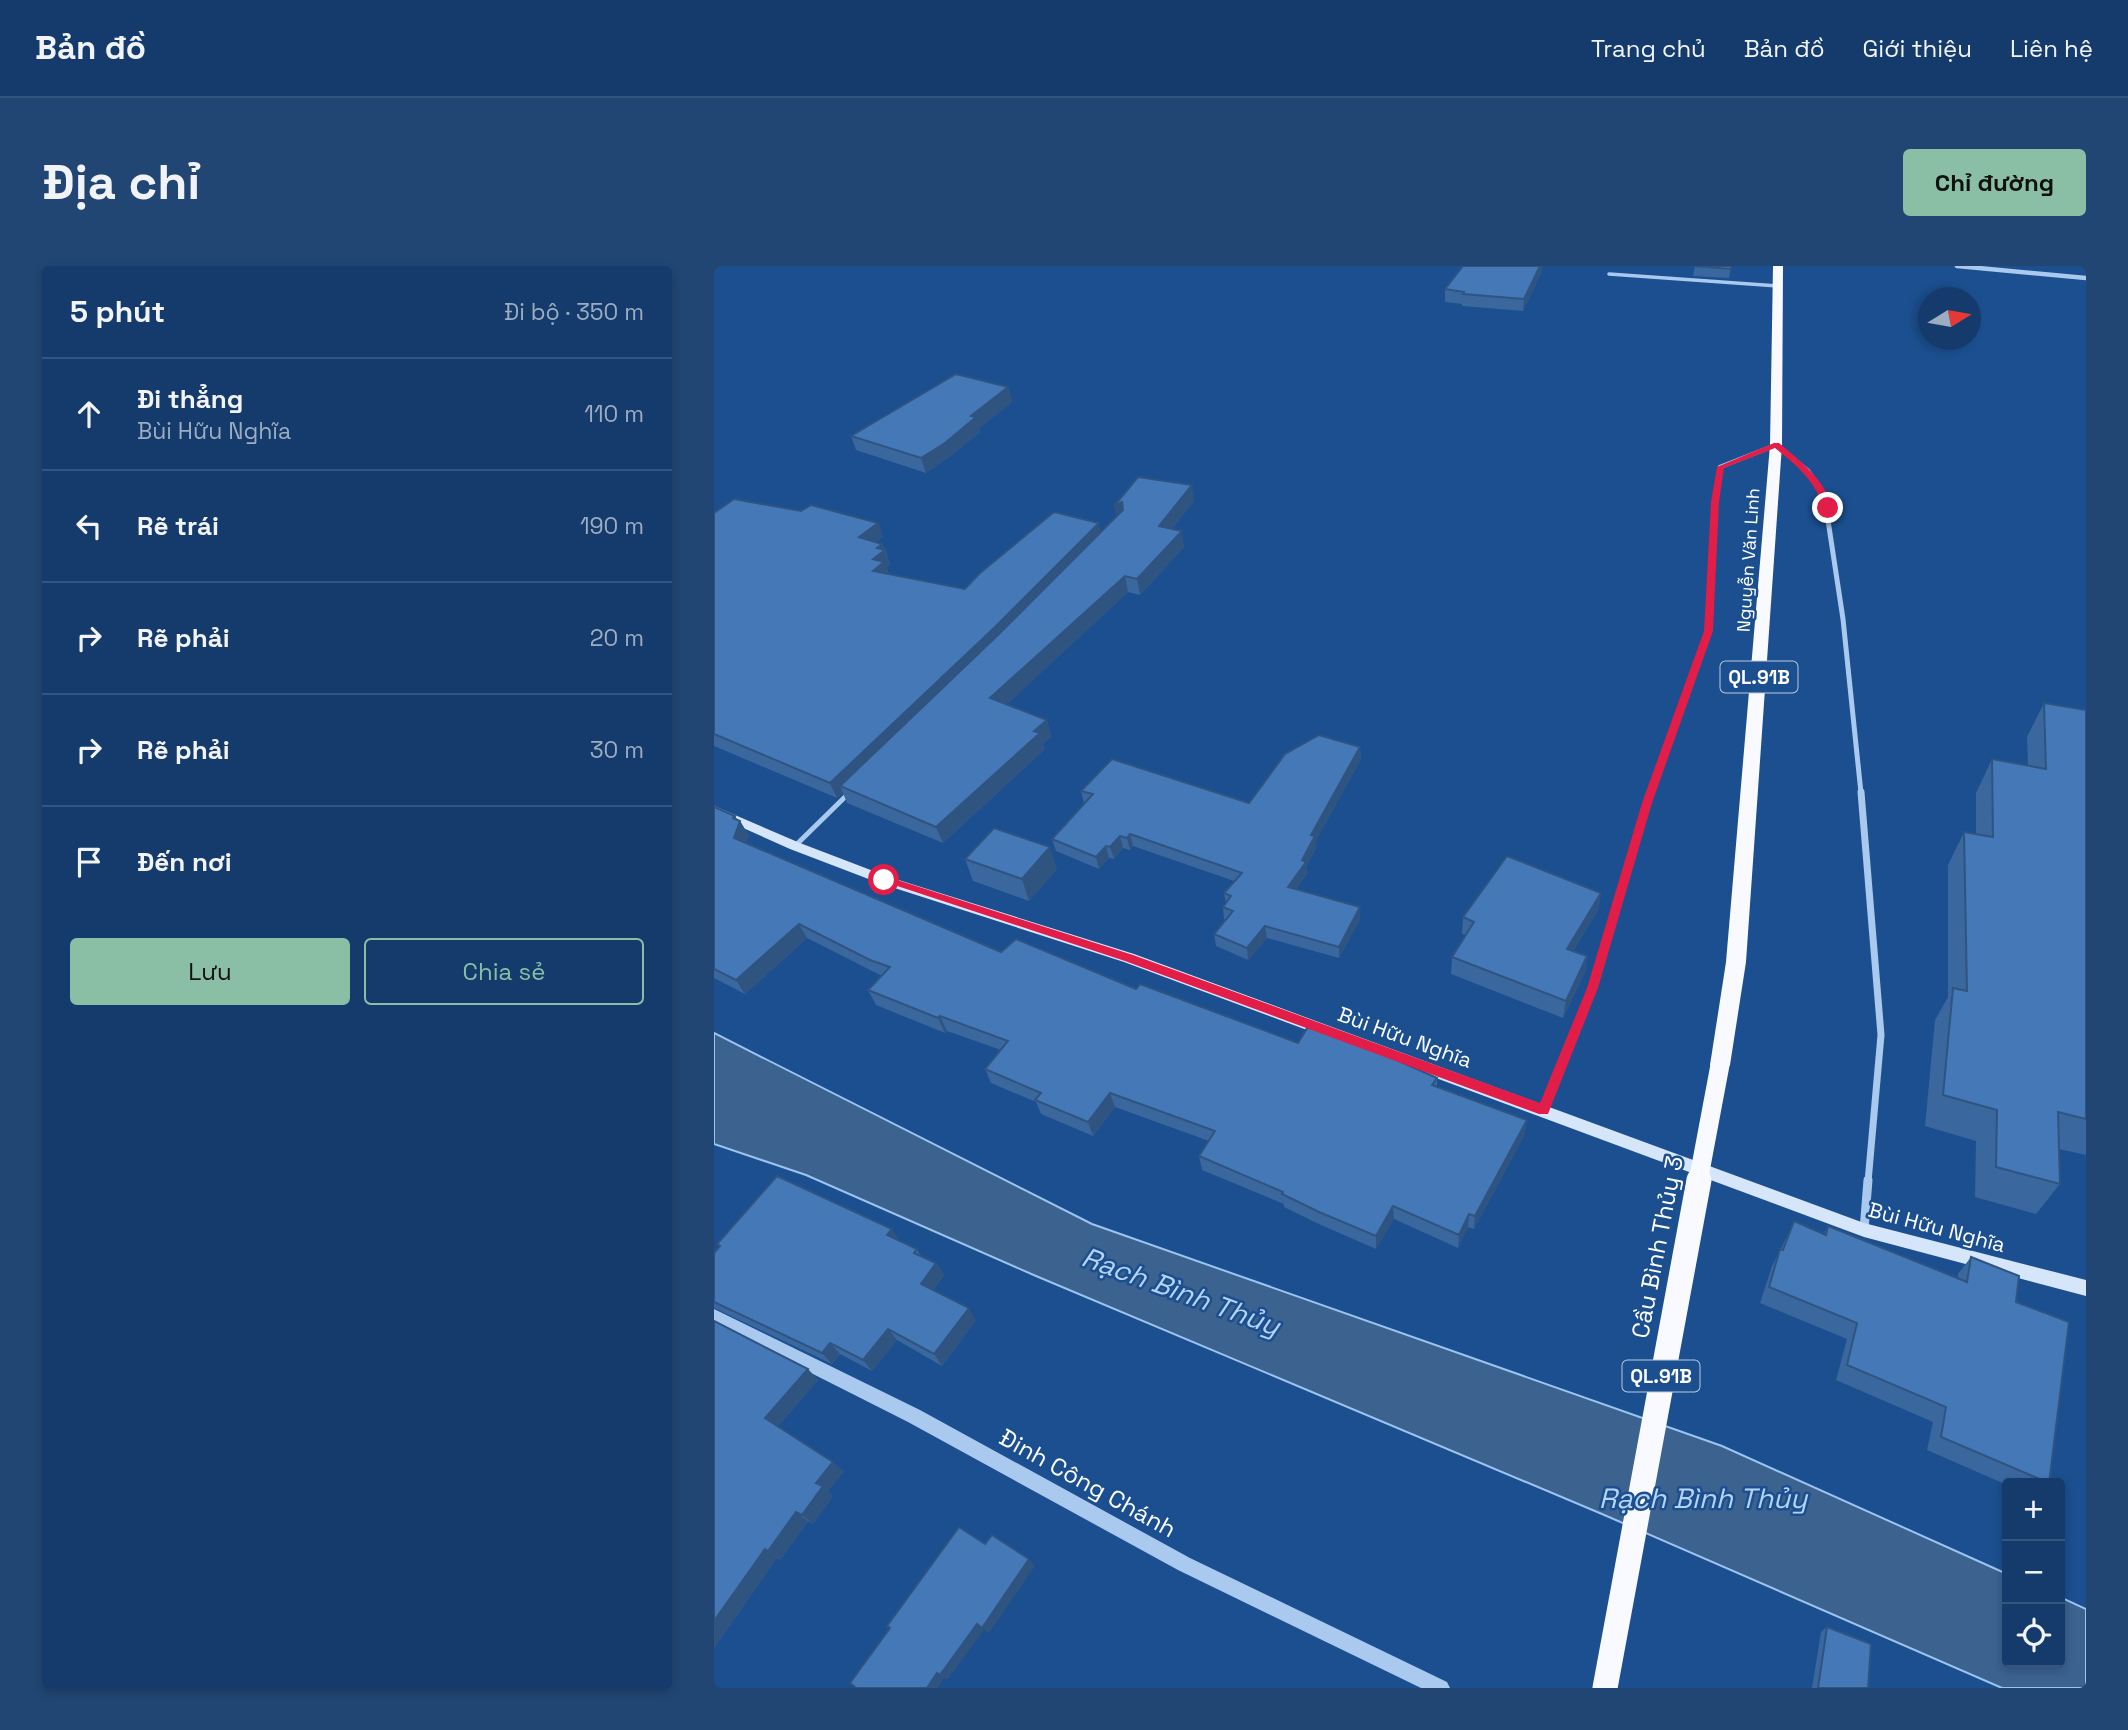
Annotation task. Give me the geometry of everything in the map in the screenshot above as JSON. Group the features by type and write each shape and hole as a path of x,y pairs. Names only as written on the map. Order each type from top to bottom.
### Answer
{"highway":[{"name":"Nguyễn Văn Linh","path":"1720,1065 1741,902 1776,445 1778,266"},
{"name":"Cầu Bình Thủy 3","path":"1605,1688 1720,1065"}],"main road":[{"name":"Bùi Hữu Nghĩa","path":"714,810 795,846 884,880 1129,958 1864,1230 2086,1288"}],"street":[{"path":"1957,266 2086,278"},
{"path":"2018,266 2020,272"},
{"path":"1544,1110 1593,988 1647,803 1709,631 1715,502 1720,467 1776,445 1808,471 1825,495 1843,619 1860,778 1881,1035 1864,1230"},
{"name":"Đinh Công Chánh","path":"714,1316 914,1416 1184,1564 1441,1688"}],"lane":[{"path":"1609,274 1778,286"},
{"path":"795,846 853,789"}],"water":[{"name":"Rạch Bình Thủy","path":"714,1033 1092,1224 1722,1446 2002,1572 2002,1667 2065,1667 2065,1599 2086,1609 2086,1688 2002,1688 1602,1514 1036,1276 806,1175 714,1144"}],"building":[{"path":"1463,266 1540,266 1524,299 1463,294 1464,292 1445,289"},
{"path":"1694,266 1731,266 1731,269"},
{"path":"956,374 1008,387 971,416 976,417 945,443 921,458 851,436"},
{"path":"1138,477 1192,485 1159,526 1182,531 1137,579 1125,576 990,698 1047,720 1034,731 1040,733 936,827 840,786 1000,633 1123,510 1122,502 1114,506"},
{"path":"734,499 801,511 811,505 878,523 859,537 882,544 877,548 885,550 873,559 884,562 873,571 965,589 980,573 1054,512 1099,523 994,628 830,783 714,734 714,513"},
{"path":"2044,703 2086,710 2086,1119 2058,1112 2060,1184 1996,1167 1997,1110 1943,1095 1953,988 1967,991 1964,832 1993,837 1992,759 2046,769"},
{"path":"1319,735 1360,747 1311,835 1315,836 1302,860 1306,862 1288,887 1360,907 1339,947 1265,926 1247,948 1214,934 1233,911 1223,907 1231,896 1224,893 1242,873 1130,834 1127,838 1120,836 1096,857 1052,839 1093,794 1081,791 1112,759 1249,803 1285,754"},
{"path":"714,807 740,821 734,838 1001,952 1016,939 1136,989 1140,984 1298,1043 1309,1025 1363,1045 1437,1078 1432,1085 1527,1120 1475,1216 1469,1214 1459,1235 1393,1206 1376,1236 1199,1156 1215,1131 1110,1093 1088,1122 1035,1100 1041,1093 985,1069 1008,1041 940,1016 938,1018 868,990 890,967 870,960 799,924 736,980 714,969"},
{"path":"994,828 1050,847 1022,879 965,859"},
{"path":"1507,856 1601,893 1567,949 1587,956 1566,1001 1452,957 1474,922 1463,917"},
{"path":"777,1176 892,1229 887,1235 917,1249 914,1253 936,1263 921,1284 969,1308 934,1354 888,1329 863,1360 830,1343 822,1353 714,1302 714,1253 720,1246 717,1244"},
{"path":"1794,1221 1826,1235 1828,1226 1967,1282 1971,1257 2019,1276 2016,1302 2069,1322 2050,1478 2037,1478 1941,1437 1946,1407 1847,1365 1857,1323 1769,1287 1780,1249 1783,1250"},
{"path":"714,1321 808,1369 765,1418 833,1462 816,1483 823,1486 802,1515 796,1512 768,1551 765,1549 714,1621"},
{"path":"959,1527 985,1544 992,1535 1029,1559 982,1628 977,1624 940,1675 937,1673 927,1688 856,1688 850,1683 890,1628 887,1626"},
{"path":"1827,1627 1871,1644 1868,1688 1818,1688"}],"route":[{"path":"884,880 1129,958 1544,1110 1593,988 1647,803 1709,631 1715,502 1720,467 1776,445 1808,471 1825,495 1828,508"}]}
